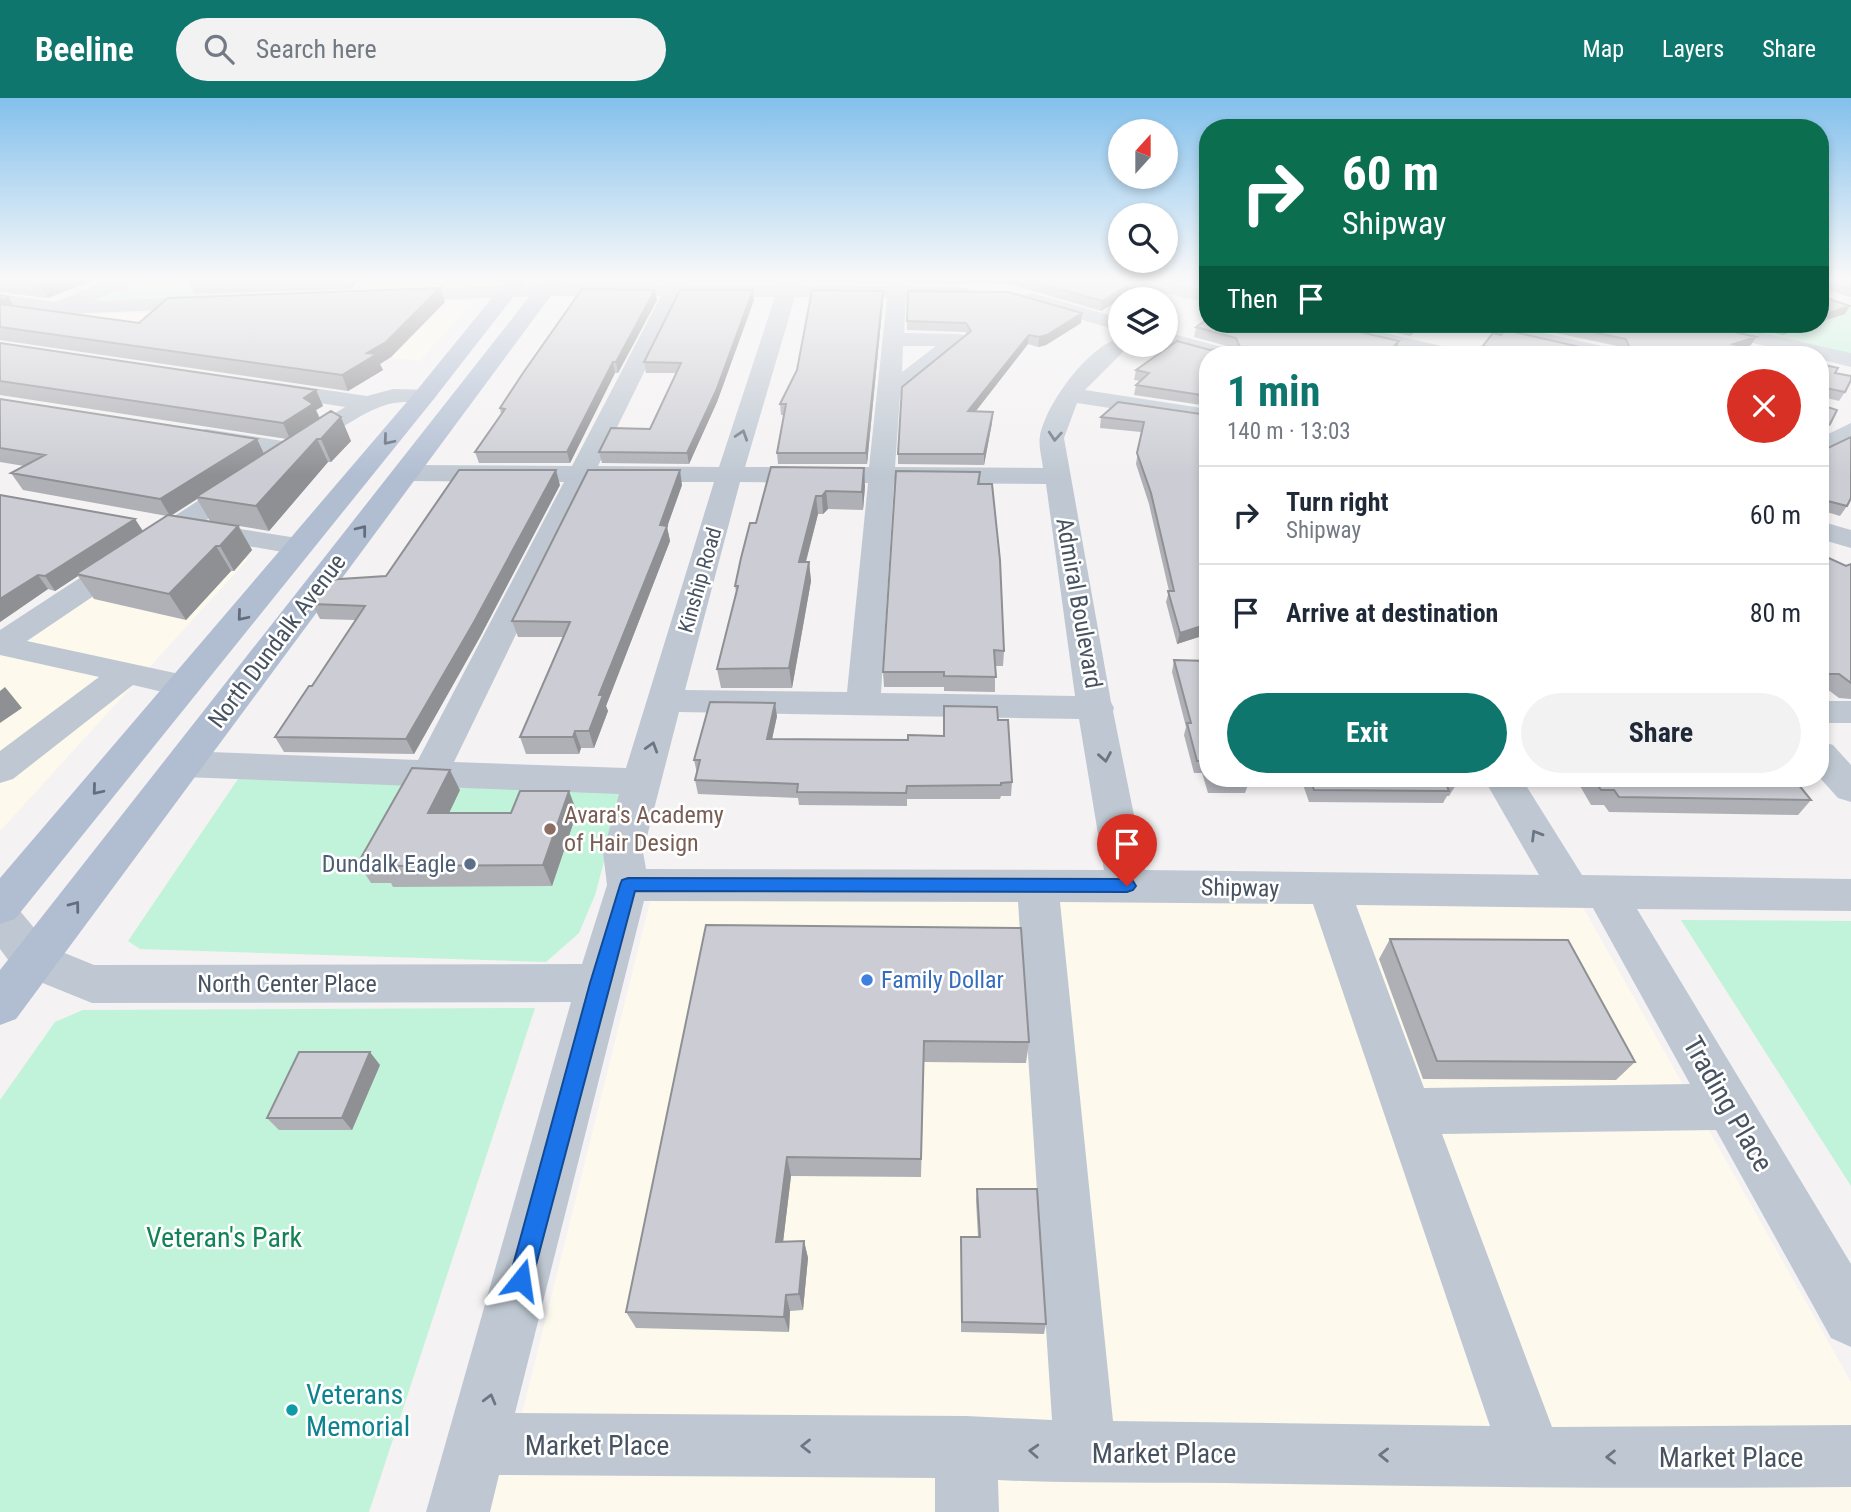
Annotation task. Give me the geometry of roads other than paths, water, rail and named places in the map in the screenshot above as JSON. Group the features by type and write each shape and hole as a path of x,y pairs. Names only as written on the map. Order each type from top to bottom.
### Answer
{"main road":[{"name":"North Dundalk Avenue","path":"0,906 425,395 474,344"},
{"name":"North Dundalk Avenue","path":"0,1005 407,473 492,344"}],"street":[{"path":"429,775 646,344"},
{"name":"Kinship Road","path":"628,885 623,852 641,782 729,475 770,344"},
{"path":"863,704 894,344"},
{"path":"889,393 952,344"},
{"name":"Admiral Boulevard","path":"1108,354 1084,374 1070,395 1057,418 1052,439 1083,645 1097,708 1127,886"},
{"path":"1829,355 1851,360"},
{"path":"245,384 367,403"},
{"path":"0,645 367,403 393,396 425,395"},
{"path":"1070,395 1199,415"},
{"path":"1829,438 1848,416"},
{"path":"181,432 294,450"},
{"path":"407,473 1058,476"},
{"path":"135,520 300,546"},
{"path":"1829,533 1851,539"},
{"path":"0,645 184,686"},
{"path":"0,770 127,673"},
{"path":"666,701 1097,708"},
{"path":"1829,712 1851,712"},
{"path":"184,764 641,782"},
{"path":"1829,764 1851,789"},
{"name":"Trading Place","path":"1509,787 1587,890 1729,1107 1851,1318"},
{"path":"458,1512 599,983 628,885"},
{"name":"Shipway","path":"628,885 1127,886 1851,895"},
{"path":"1038,887 1085,1453"},
{"path":"1329,890 1532,1458"},
{"name":"North Center Place","path":"0,917 34,960 92,984 599,983"},
{"path":"1409,1111 1729,1107"},
{"name":"Market Place","path":"478,1444 966,1447 1085,1453 1166,1451 1532,1458 1851,1456"},
{"path":"966,1447 967,1512"}],"place":[{"name":"Avara's Academy of Hair Design","path":"550,829"},
{"name":"Dundalk Eagle","path":"470,864"},
{"name":"Family Dollar","path":"867,980"},
{"name":"Veterans Memorial","path":"292,1410"}],"park label":[{"name":"Veteran's Park","path":"224,1237"}]}
